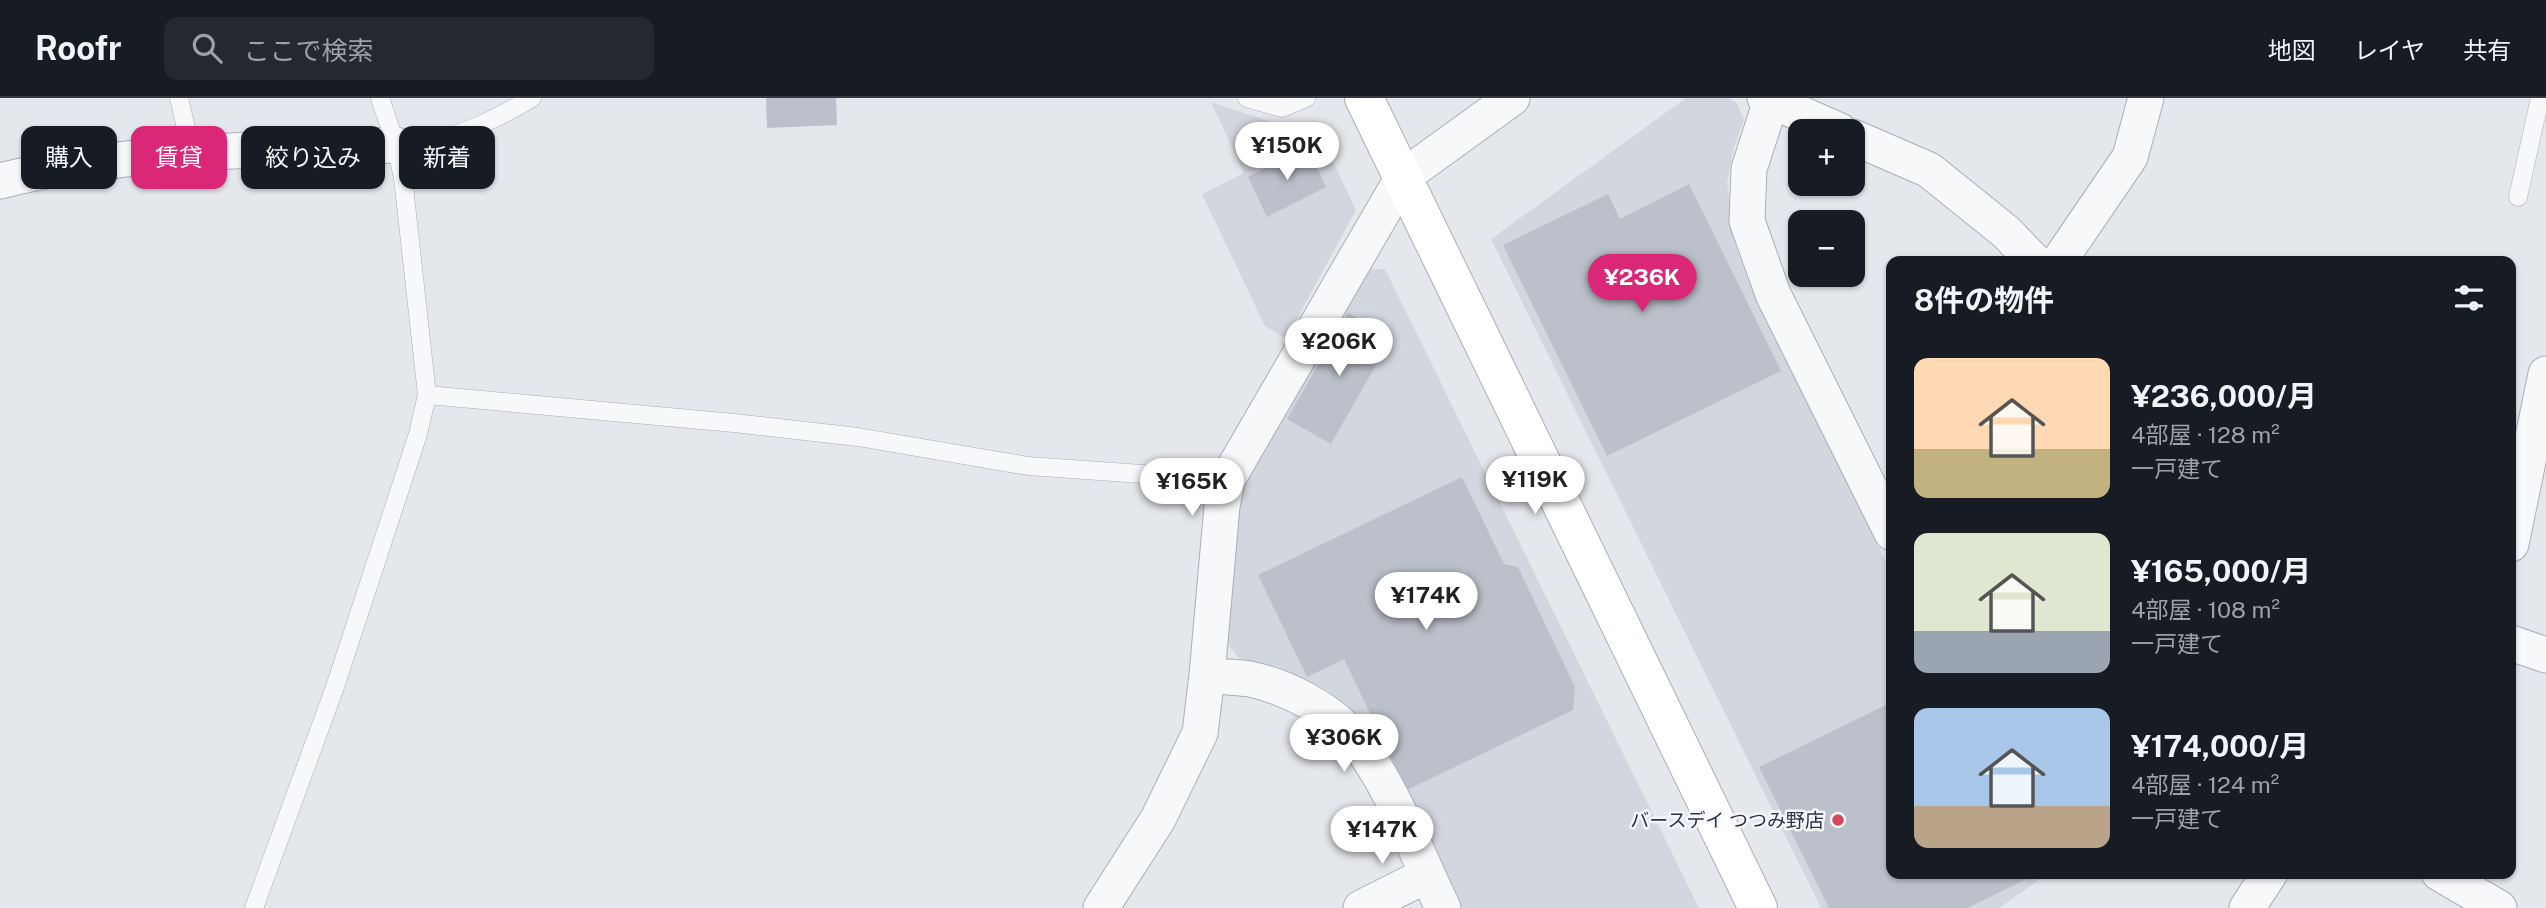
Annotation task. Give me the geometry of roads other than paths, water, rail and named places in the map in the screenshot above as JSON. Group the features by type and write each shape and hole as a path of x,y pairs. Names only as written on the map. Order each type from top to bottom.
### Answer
{"street":[{"path":"1364,98 1758,908"},
{"path":"1101,908 1158,819 1200,733 1222,506 1227,480 1404,177 1437,150 1512,98"},
{"path":"2062,256 2130,157 2146,98"},
{"path":"1813,119 1768,99 1749,169 1747,221 1773,294 1886,521"},
{"path":"1865,142 1929,170 2006,232 2029,256"},
{"path":"227,152 396,145"},
{"path":"0,181 46,169 131,159"},
{"path":"2516,520 2546,374"},
{"path":"2516,645 2546,655"},
{"path":"1207,676 1250,680 1284,690 1320,709 1352,736 1382,780 1443,908"},
{"path":"1361,908 1427,875"},
{"path":"2247,908 2266,879"},
{"path":"2449,879 2499,908"}],"lane":[{"path":"179,98 186,126"},
{"path":"254,908 335,687 418,433 426,395 403,178 396,145 380,98"},
{"path":"396,145 415,145 491,122 532,98"},
{"path":"1247,98 1282,108 1306,98"},
{"path":"2518,197 2540,98"},
{"path":"426,395 858,437 1028,466 1227,480"}],"place":[{"name":"バースデイ つつみ野店","path":"1838,820"}]}
